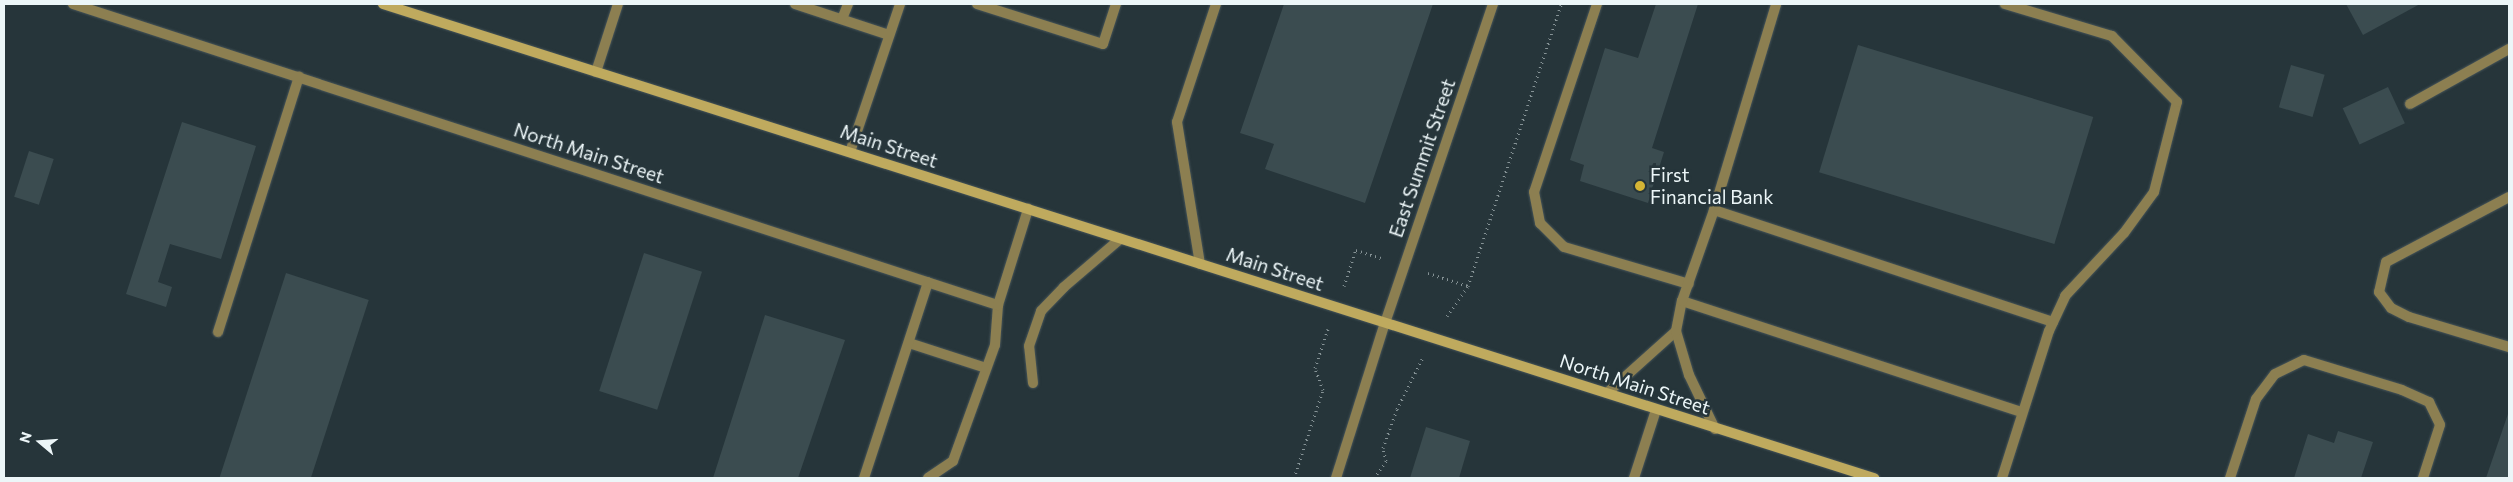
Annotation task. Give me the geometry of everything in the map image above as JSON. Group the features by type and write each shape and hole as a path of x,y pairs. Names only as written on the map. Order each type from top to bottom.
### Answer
{"main road":[{"name":"Main Street","path":"383,4 1385,323"},
{"name":"North Main Street","path":"1385,323 1874,478"}],"street":[{"name":"North Main Street","path":"73,4 998,305"},
{"path":"596,72 618,4"},
{"path":"795,4 889,35"},
{"path":"842,19 848,4"},
{"path":"850,152 900,4"},
{"path":"985,5 1103,44 1116,4"},
{"path":"1200,264 1177,122 1216,4"},
{"name":"East Summit Street","path":"1336,478 1385,323 1493,4"},
{"path":"1597,4 1534,192 1540,223 1564,247 1689,284"},
{"path":"1715,429 1689,374 1676,331 1682,301 1714,210 1776,4"},
{"path":"2002,478 2021,412 2053,322 2065,296 2124,233 2154,192 2176,102 2112,36 2005,4"},
{"path":"2410,104 2509,49"},
{"path":"218,332 299,77"},
{"path":"2509,196 2386,262 2379,292 2391,308 2409,317 2509,347"},
{"path":"928,478 953,462 995,345 998,305 1028,209"},
{"path":"1714,210 2053,322"},
{"path":"1032,382 1029,346 1041,311 1064,286 1120,239"},
{"path":"864,478 928,282"},
{"path":"1682,301 2021,412"},
{"path":"1607,393 1676,331"},
{"path":"909,343 986,368"},
{"path":"2230,478 2256,399 2275,374 2304,360 2402,390 2429,402 2440,425 2423,478"},
{"path":"1634,478 1656,410"}],"path":[{"path":"1374,478 1386,461 1383,448 1397,409 1433,338 1468,286 1561,4"}],"building":[{"path":"1284,4 1433,4 1365,203 1265,169 1274,144 1240,133"},
{"path":"1656,4 1698,4 1652,148 1664,152 1648,203 1580,181 1584,165 1570,160 1605,48 1638,58"},
{"path":"2346,4 2420,4 2363,35"},
{"path":"1858,45 2093,117 2054,244 1819,172"},
{"path":"2291,65 2325,75 2313,117 2279,107"},
{"path":"2388,87 2405,123 2360,144 2343,108"},
{"path":"182,122 256,146 221,259 170,244 158,282 172,287 166,307 126,294"},
{"path":"29,151 54,159 39,205 14,197"},
{"path":"644,253 702,272 657,410 599,391"},
{"path":"286,273 369,300 311,478 219,478"},
{"path":"765,315 845,340 798,478 713,478"},
{"path":"2509,411 2509,478 2486,478"},
{"path":"1426,427 1470,441 1459,478 1410,478"},
{"path":"2338,431 2373,442 2361,478 2294,478 2308,434 2334,443"}],"place":[{"name":"First Financial Bank","path":"1640,186"}]}
